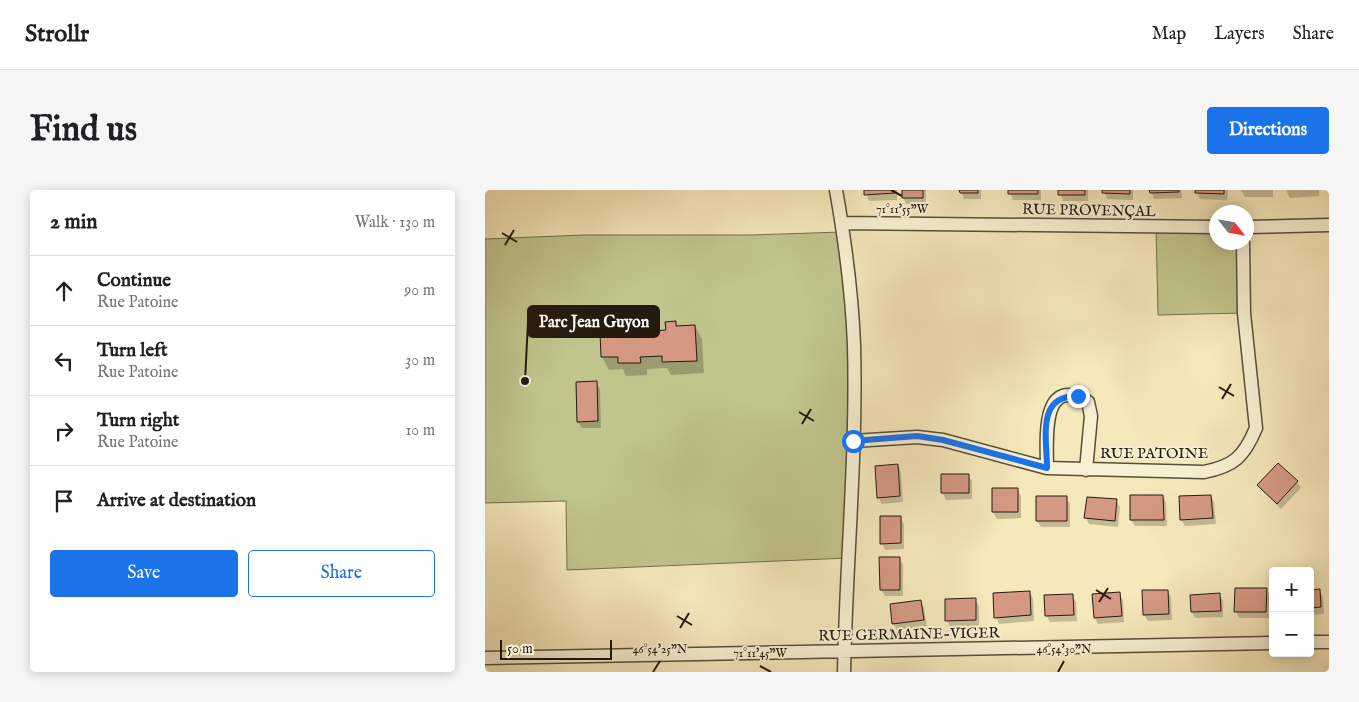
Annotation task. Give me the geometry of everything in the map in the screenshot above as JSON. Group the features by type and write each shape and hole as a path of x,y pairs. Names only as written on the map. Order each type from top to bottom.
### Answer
{"street":[{"path":"836,190 851,294 853,328 853,441 844,672"},
{"name":"RUE PROVENÇAL","path":"842,223 1209,227"},
{"path":"1254,227 1329,225"},
{"name":"RUE PATOINE","path":"853,441 917,436 943,440 1047,468 1204,472 1221,468 1236,460 1248,446 1256,428 1244,313 1243,250"},
{"name":"RUE PATOINE","path":"1047,468 1047,418 1050,407 1056,400 1066,395 1078,396 1088,402 1091,416 1086,470"},
{"path":"1314,642 1329,642"},
{"name":"RUE GERMAINE-VIGER","path":"485,658 1269,643"}],"green space":[{"path":"1209,227 1209,250 1243,250 1244,313 1158,315 1156,228"},
{"path":"842,232 851,294 848,558 567,570 566,501 485,503 485,239 584,235 751,235"}],"building":[{"path":"864,190 894,190 895,193 864,195"},
{"path":"902,190 923,190 923,198 902,198"},
{"path":"959,190 978,190 978,193 960,193"},
{"path":"1008,190 1038,190 1038,194 1008,194"},
{"path":"1058,190 1085,190 1085,195 1058,195"},
{"path":"1102,190 1130,190 1130,194 1102,193"},
{"path":"1149,190 1179,190 1179,192 1150,193"},
{"path":"1195,190 1224,190 1224,194 1195,193"},
{"path":"676,321 676,326 695,325 697,361 662,362 662,356 640,357 641,363 618,363 618,357 601,357 600,333 617,332 617,327 640,326 640,332 666,330 665,322"},
{"path":"597,381 598,421 577,422 576,382"},
{"path":"1278,463 1298,481 1277,504 1257,485"},
{"path":"898,464 900,496 877,498 875,466"},
{"path":"941,474 969,474 969,493 941,493"},
{"path":"992,488 1018,488 1018,512 992,512"},
{"path":"1130,495 1163,495 1164,520 1130,520"},
{"path":"1211,495 1213,518 1180,520 1179,496"},
{"path":"1036,496 1067,496 1067,521 1036,521"},
{"path":"1087,497 1117,499 1115,521 1084,518"},
{"path":"880,516 901,516 901,543 880,544"},
{"path":"879,557 900,557 900,590 880,590"},
{"path":"1235,588 1267,588 1266,612 1234,612"},
{"path":"1320,589 1321,607 1314,608 1314,590"},
{"path":"1142,590 1168,590 1169,614 1143,615"},
{"path":"1030,591 1031,615 994,618 993,593"},
{"path":"1120,592 1122,616 1094,618 1092,594"},
{"path":"1220,593 1221,611 1191,612 1190,595"},
{"path":"1073,594 1074,615 1045,616 1044,595"},
{"path":"976,598 976,620 945,621 945,599"},
{"path":"921,600 924,620 892,624 890,604"}],"place":[{"name":"Parc Jean Guyon","path":"525,381"}],"route":[{"path":"853,441 917,436 943,440 1047,468 1047,418 1050,407 1056,400 1066,395 1078,396"}]}
